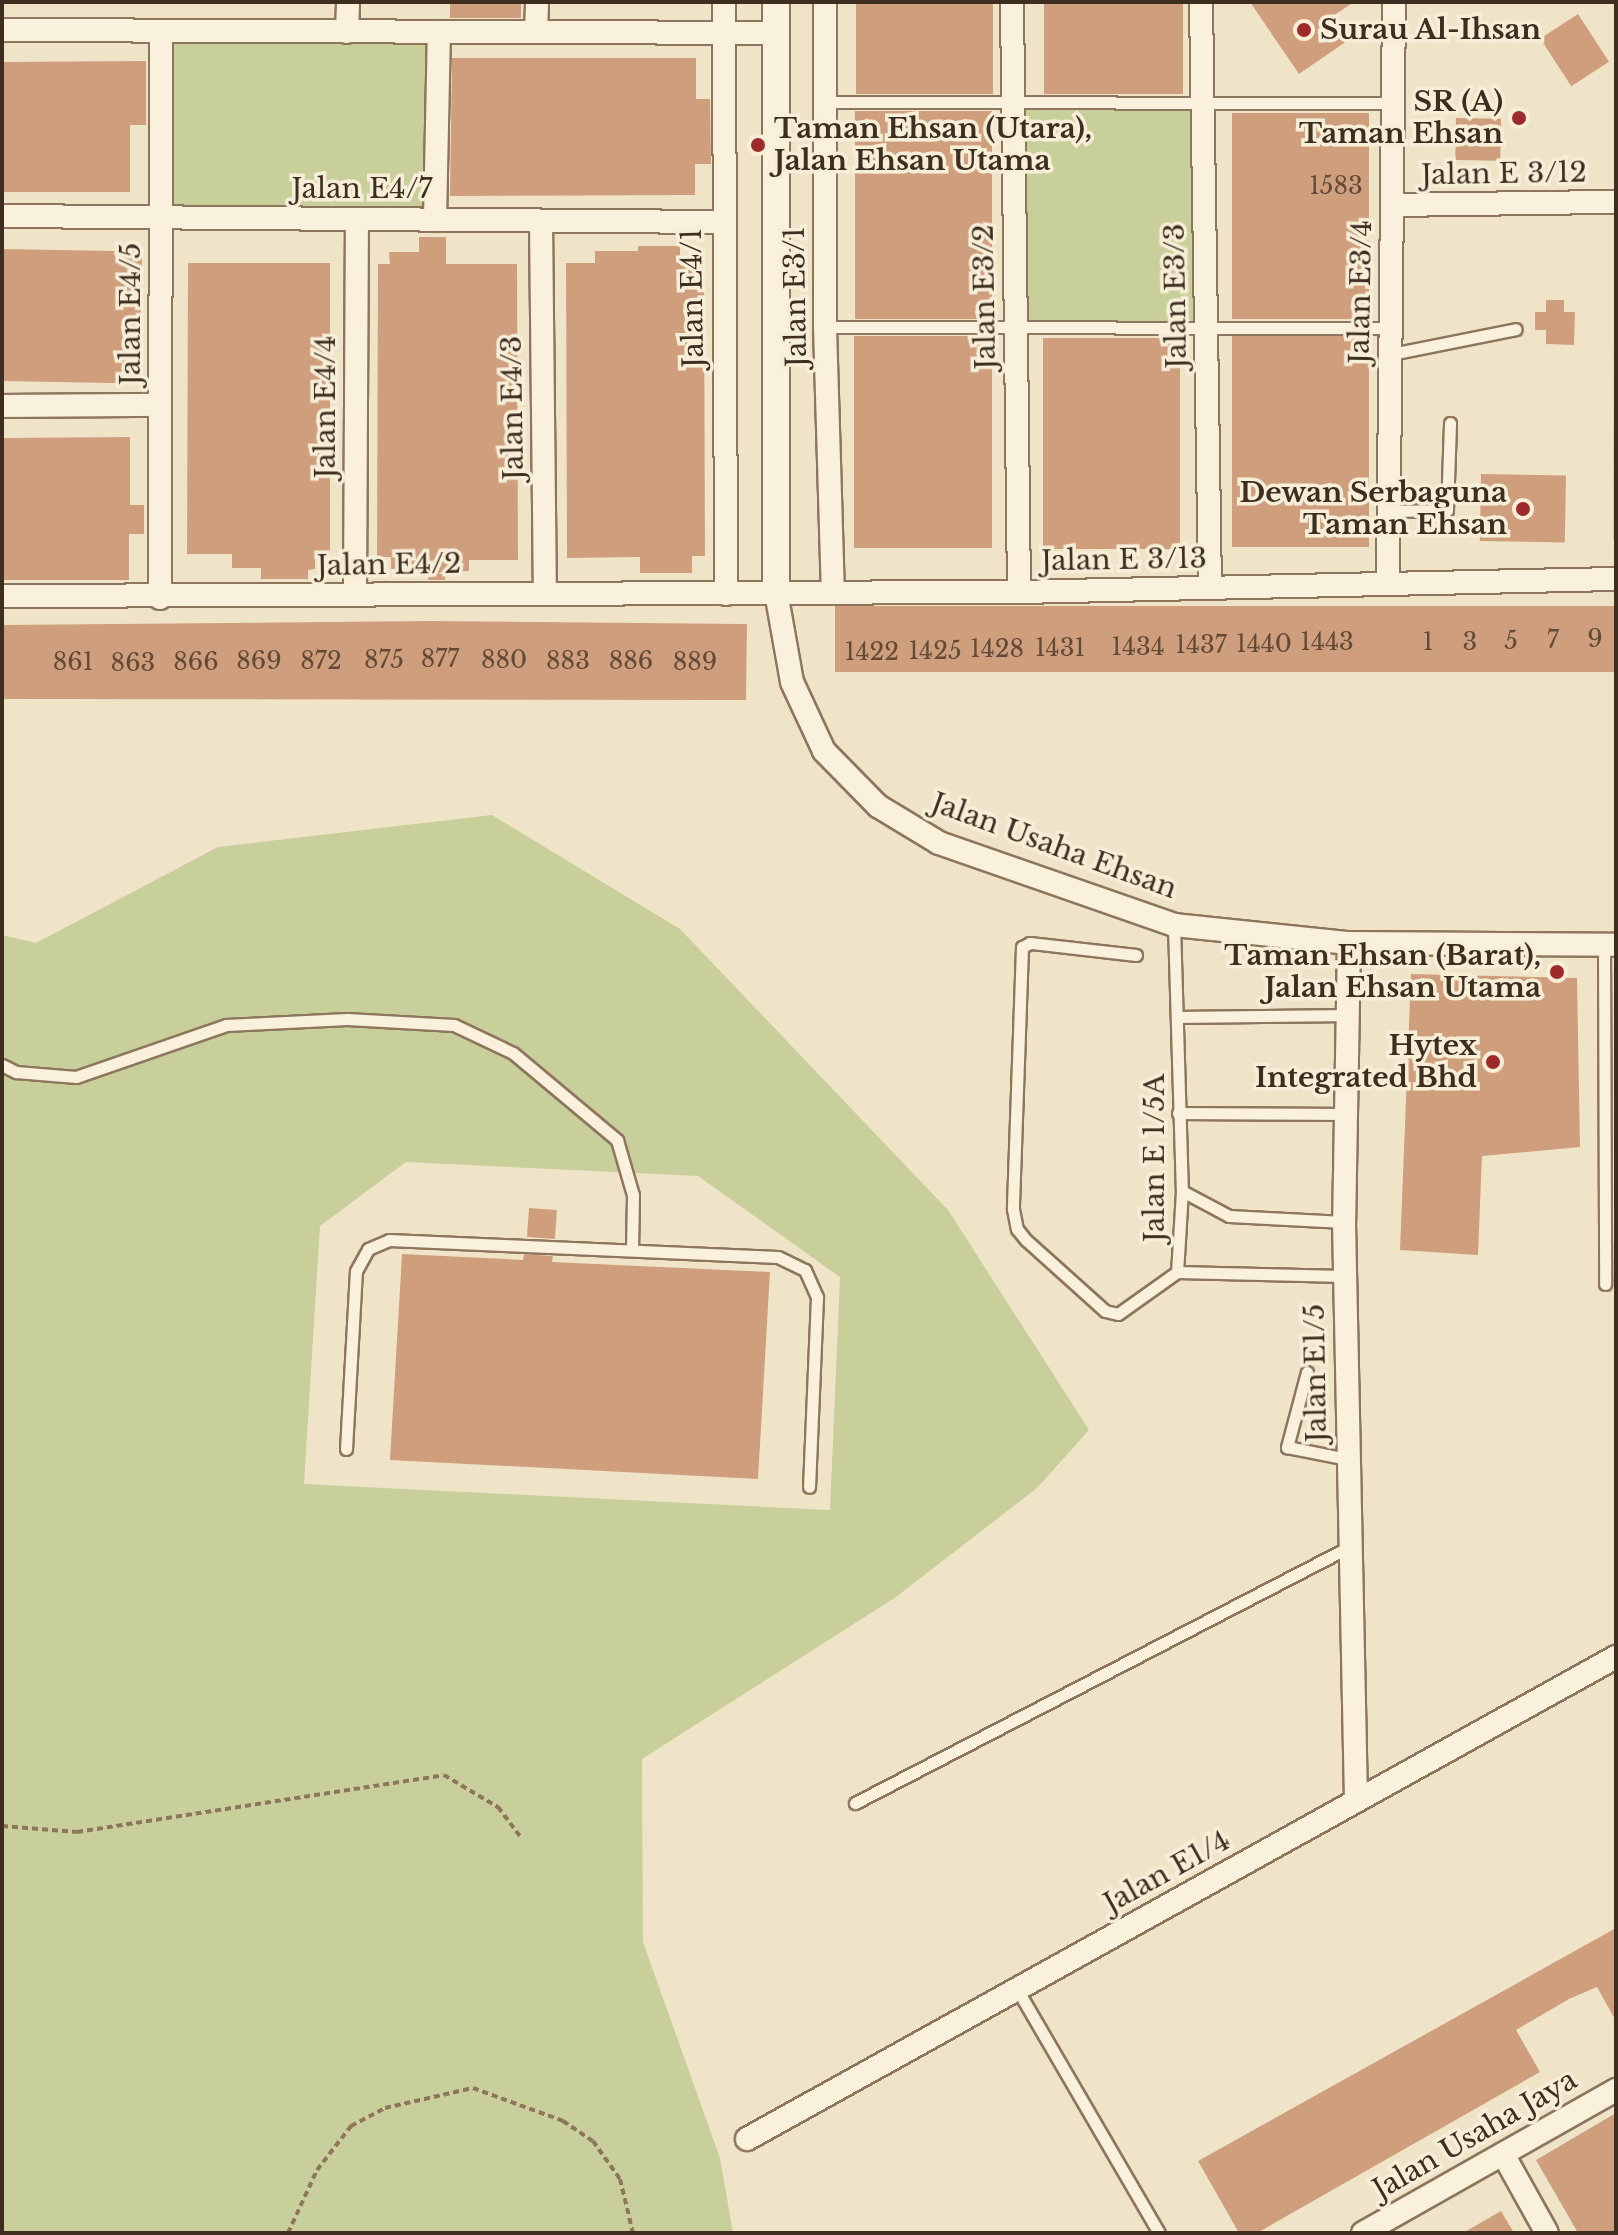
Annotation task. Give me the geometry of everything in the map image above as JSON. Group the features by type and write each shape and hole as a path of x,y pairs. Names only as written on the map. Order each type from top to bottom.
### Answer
{"street":[{"path":"347,32 348,2"},
{"path":"536,32 537,2"},
{"name":"Jalan E4/1","path":"724,2 722,222 726,594"},
{"name":"Jalan Usaha Ehsan","path":"776,2 776,592 782,637 801,709 824,751 878,806 939,843 1174,925 1349,943 1610,945"},
{"name":"Jalan E3/1","path":"825,2 825,327 833,592"},
{"name":"Jalan E3/2","path":"1012,2 1019,592"},
{"name":"Jalan E3/3","path":"1201,2 1210,588"},
{"name":"Jalan E3/4","path":"1388,583 1394,2"},
{"path":"2,30 776,33"},
{"name":"Jalan E4/5","path":"160,598 161,31"},
{"path":"435,220 439,32"},
{"name":"Jalan E 3/12","path":"1392,205 1616,202"},
{"name":"Jalan E4/7","path":"2,216 722,222"},
{"name":"Jalan E4/4","path":"355,595 357,219"},
{"name":"Jalan E4/3","path":"541,221 545,593"},
{"path":"2,406 160,405"},
{"name":"Jalan E 3/13","path":"776,592 1019,592 1616,579"},
{"name":"Jalan E4/2","path":"2,596 160,598 776,592"},
{"name":"Jalan E1/5","path":"1349,943 1344,1276 1356,1801"},
{"name":"Jalan E1/4","path":"747,2139 1616,1657"},
{"name":"Jalan Usaha Jaya","path":"1371,2231 1616,2090"},
{"path":"1503,2154 1547,2233"}],"lane":[{"path":"825,102 1393,103"},
{"path":"825,327 1391,328"},
{"path":"1391,354 1516,329"},
{"path":"1389,511 1447,510 1450,423"},
{"name":"Jalan E 1/5A","path":"1174,925 1180,1017 1178,1113 1182,1191 1177,1272 1344,1276"},
{"path":"1136,955 1030,943 1022,947 1013,1209 1017,1229 1026,1240 1105,1311 1118,1314 1177,1272"},
{"path":"1605,1284 1610,945"},
{"path":"1180,1017 1346,1015"},
{"path":"2,1065 16,1072 76,1077 226,1025 347,1019 454,1025 513,1053 617,1140 633,1195 632,1250"},
{"path":"1178,1113 1345,1114"},
{"path":"1182,1191 1229,1216 1344,1222"},
{"path":"346,1449 356,1271 368,1249 389,1240 778,1257 805,1270 817,1297 809,1487"},
{"path":"1307,1372 1287,1447 1347,1459"},
{"path":"855,1803 1349,1547"},
{"path":"1017,1989 1159,2233"}],"path":[{"path":"2,1826 77,1832 444,1775 498,1807 521,1837"},
{"path":"288,2233 317,2170 351,2126 385,2108 473,2088 563,2121 593,2141 610,2159 620,2179 633,2233"},
{"path":"560,2233 579,2233"}],"green space":[{"path":"161,31 439,31 439,218 161,218"},
{"path":"1013,102 1203,102 1203,328 1013,328"},
{"path":"1614,324 1616,539 1613,539"},
{"path":"492,815 680,929 948,1210 1089,1430 1037,1488 896,1597 642,1759 643,1942 720,2158 733,2233 2,2233 2,935 36,943 218,847","holes":["406,1162 698,1176 840,1277 830,1510 304,1484 320,1226"]}],"building":[{"path":"450,2 521,2 521,18 450,18"},
{"path":"856,2 993,2 993,94 856,94"},
{"path":"1044,2 1183,2 1183,94 1044,94"},
{"name":"Surau Al-Ihsan","path":"1250,2 1354,2 1330,18 1347,41 1299,74"},
{"path":"1578,14 1609,62 1571,86 1540,39"},
{"path":"452,58 696,58 696,99 710,99 711,164 695,164 695,195 450,196"},
{"path":"146,61 146,125 130,125 130,192 2,192 2,62"},
{"path":"855,111 992,111 992,319 855,319"},
{"path":"1232,113 1369,113 1369,319 1232,319"},
{"path":"1456,118 1501,119 1500,161 1455,160"},
{"path":"419,237 446,237 446,264 517,264 518,560 469,560 469,571 445,572 445,580 428,580 429,569 391,569 391,557 377,557 378,264 390,264 389,252 419,252"},
{"path":"638,246 680,246 680,265 704,265 705,556 692,556 692,573 640,573 640,557 567,558 566,263 595,263 595,251 638,251"},
{"path":"2,249 142,251 140,383 2,381"},
{"path":"188,263 330,263 330,554 315,554 315,569 308,570 308,579 261,579 261,568 232,568 232,554 187,554"},
{"path":"1546,300 1564,300 1564,312 1575,312 1574,345 1546,344 1546,330 1535,330 1535,312 1546,312"},
{"path":"854,336 992,336 992,548 854,548"},
{"path":"1232,336 1369,336 1369,547 1232,547"},
{"path":"1043,338 1180,338 1180,549 1043,549"},
{"path":"130,437 130,505 144,505 144,534 129,534 129,580 2,580 2,438"},
{"name":"Dewan Serbaguna Taman Ehsan","path":"1481,474 1566,475 1565,542 1480,541"},
{"path":"835,606 1616,606 1616,672 835,672"},
{"path":"430,621 747,624 746,700 2,699 2,625"},
{"name":"Hytex Integrated Bhd","path":"1411,974 1577,978 1580,1147 1482,1156 1478,1255 1400,1250"},
{"path":"529,1208 557,1210 555,1239 527,1237"},
{"path":"402,1254 523,1260 524,1254 553,1256 552,1262 770,1272 758,1479 390,1460"},
{"path":"1616,1928 1616,2021 1597,1987 1569,1999 1516,2030 1540,2072 1257,2233 1239,2233 1198,2161"},
{"path":"1616,2113 1616,2233 1578,2233 1536,2160"},
{"path":"1501,2211 1514,2233 1463,2233"}],"place":[{"name":"Surau Al-Ihsan","path":"1304,30"},
{"name":"SR (A) Taman Ehsan","path":"1519,118"},
{"name":"Taman Ehsan (Utara), Jalan Ehsan Utama","path":"758,145"},
{"name":"Dewan Serbaguna Taman Ehsan","path":"1523,509"},
{"name":"Taman Ehsan (Barat), Jalan Ehsan Utama","path":"1557,972"},
{"name":"Hytex Integrated Bhd","path":"1493,1062"}]}
